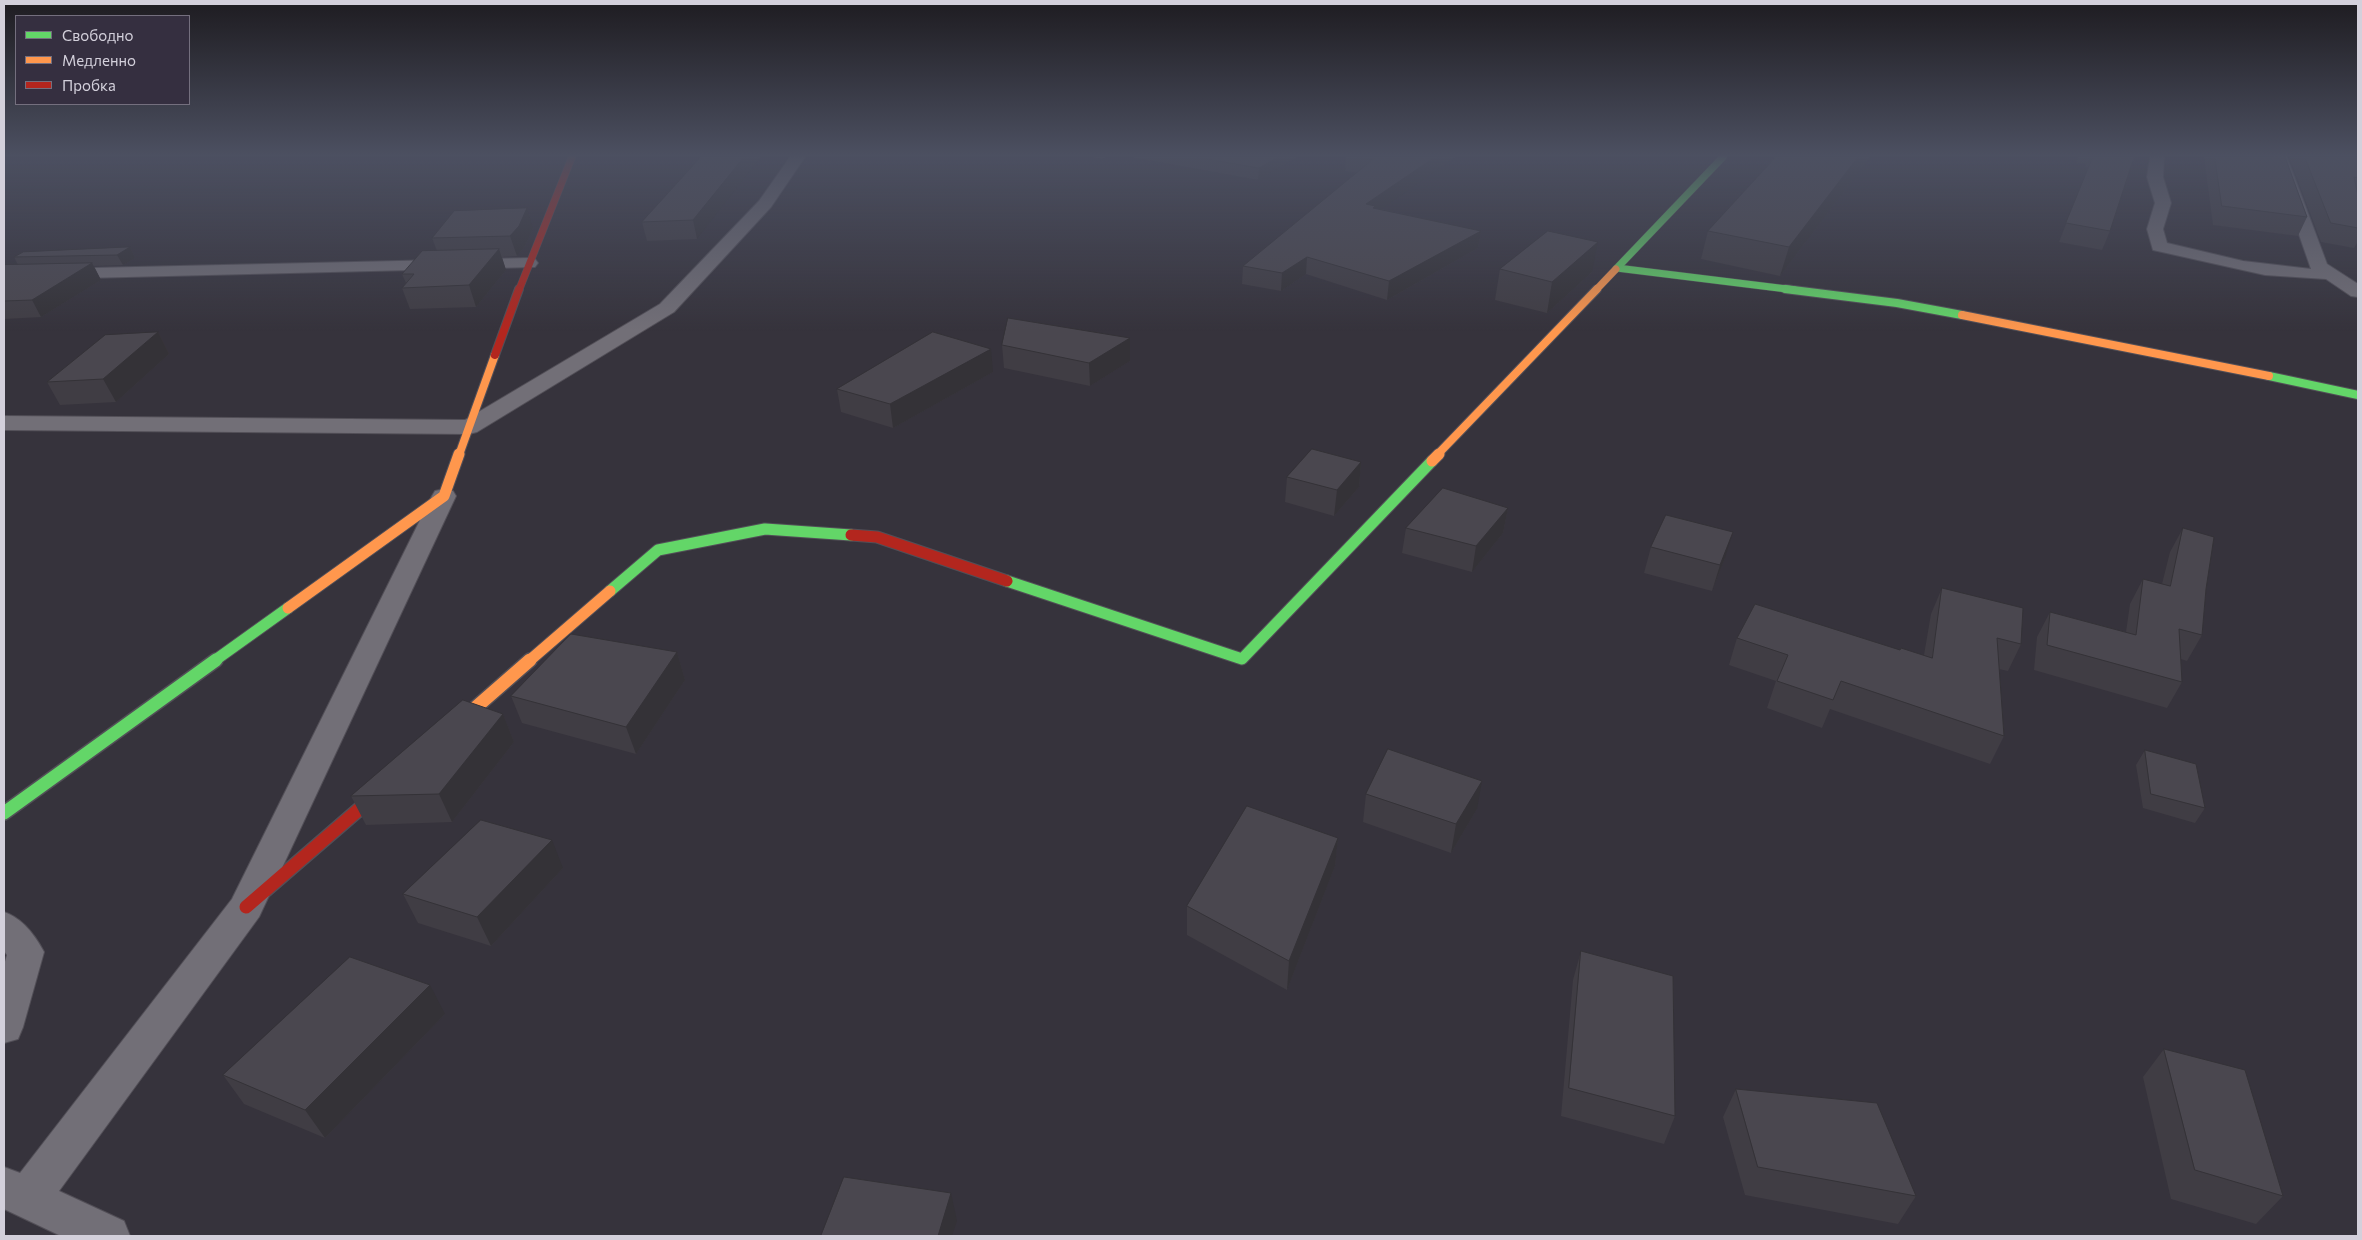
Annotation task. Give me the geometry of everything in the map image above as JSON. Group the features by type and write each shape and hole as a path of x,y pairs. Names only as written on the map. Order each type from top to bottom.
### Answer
{"street":[{"path":"246,907 444,496 529,263 549,215"},
{"path":"4,423 469,427 667,308 755,215"},
{"path":"441,738 658,550 765,529 876,536 1242,659 1668,215"},
{"path":"2159,215 2155,229 2159,246 2205,258 2277,270 2312,275 2329,274"},
{"path":"2300,215 2319,268 2358,292"},
{"path":"4,275 529,263"},
{"path":"1617,268 1897,304 2054,332 2358,395"},
{"path":"4,813 444,496"},
{"path":"108,1236 16,1192 246,907 396,777"},
{"path":"4,926 26,952 4,1027"}],"building":[{"path":"451,215 524,215 519,226 510,236 432,238"},
{"path":"648,215 697,215 693,220 642,222"},
{"path":"1305,215 1405,215 1481,231 1389,281 1307,257 1282,273 1243,266"},
{"path":"1723,215 1814,215 1789,247 1708,231"},
{"path":"2069,215 2115,215 2110,231 2066,223"},
{"path":"2291,215 2306,215 2307,217"},
{"path":"2328,215 2358,215 2358,228 2331,223"},
{"path":"1548,231 1598,242 1552,282 1500,269"},
{"path":"130,247 117,255 14,257 23,252"},
{"path":"499,249 469,285 402,288 414,274 402,274 422,251"},
{"path":"92,263 32,300 4,301 4,265"},
{"path":"1008,318 1130,338 1089,363 1002,345"},
{"path":"158,332 103,379 47,382 105,335"},
{"path":"933,332 991,349 890,404 837,389"},
{"path":"1312,449 1361,462 1337,490 1287,477"},
{"path":"1443,488 1508,508 1476,546 1406,528"},
{"path":"1666,515 1733,532 1720,565 1651,547"},
{"path":"2183,528 2214,537 2206,589 2202,635 2179,629 2182,682 2047,645 2050,612 2136,635 2143,579 2170,586"},
{"path":"1942,588 2023,608 2021,644 1997,638 2004,736 1841,681 1833,700 1777,681 1788,655 1737,638 1755,604 1900,650 1901,648 1932,658"},
{"path":"571,634 677,652 626,727 511,696"},
{"path":"463,700 503,714 439,794 351,796"},
{"path":"1388,749 1482,781 1456,824 1366,794"},
{"path":"2145,750 2196,764 2205,808 2151,794"},
{"path":"1247,806 1338,838 1289,961 1187,906"},
{"path":"481,820 552,840 477,917 403,894"},
{"path":"1581,951 1673,976 1675,1116 1569,1088"},
{"path":"350,957 430,985 305,1110 223,1075"},
{"path":"2164,1049 2245,1070 2283,1196 2195,1170"},
{"path":"1736,1089 1877,1103 1916,1196 1758,1167"},
{"path":"844,1177 951,1193 938,1236 821,1236"}],"traffic: fast":[{"path":"1616,269 1668,215"},
{"path":"1617,268 1897,303 1962,315"},
{"path":"2269,376 2358,395"},
{"path":"1007,581 1242,659 1432,461"},
{"path":"610,591 658,550 765,529 851,535"},
{"path":"4,813 288,608"}],"traffic: slow":[{"path":"1432,461 1616,269"},
{"path":"1962,315 2269,376"},
{"path":"288,608 444,496 495,355"},
{"path":"450,730 610,591"}],"traffic: jam":[{"path":"495,355 549,215"},
{"path":"851,535 877,537 1007,581"},
{"path":"246,907 386,786"}]}
